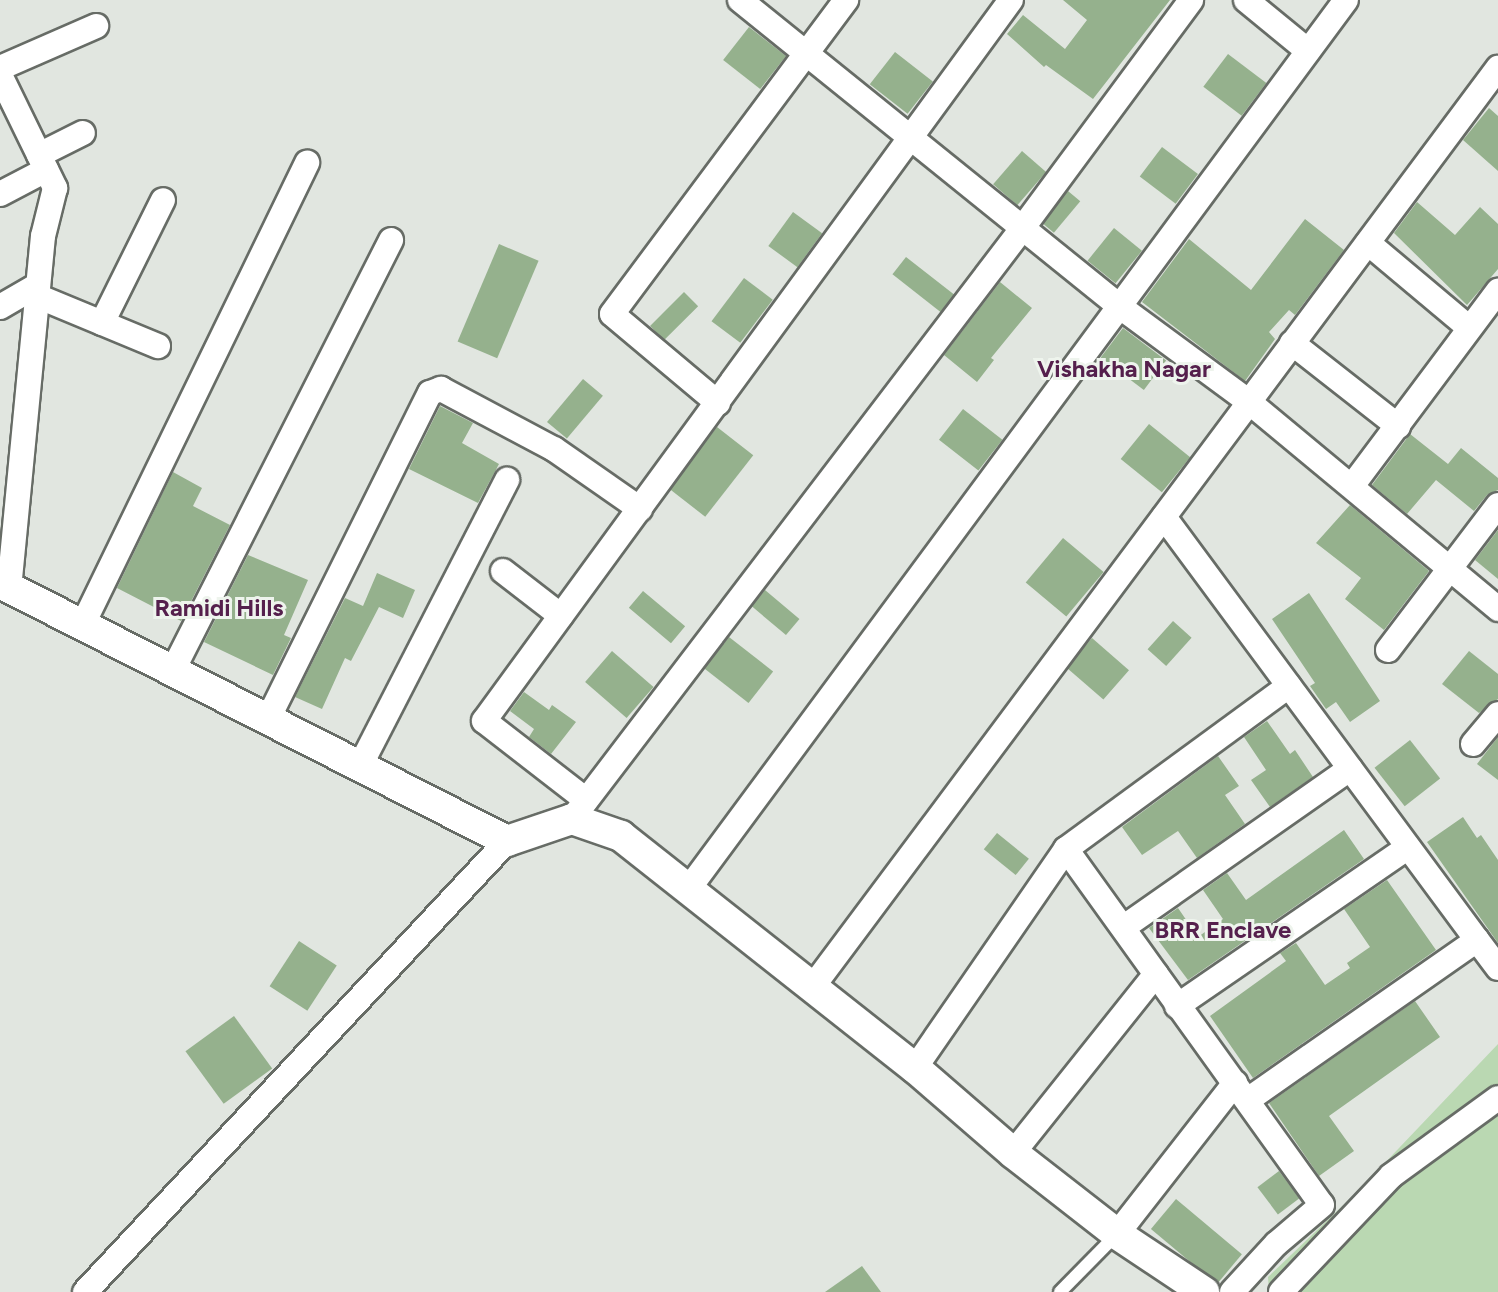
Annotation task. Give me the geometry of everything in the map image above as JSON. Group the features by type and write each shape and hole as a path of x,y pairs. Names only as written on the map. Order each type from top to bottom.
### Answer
{"street":[{"path":"740,0 1024,226 1119,306 1352,486 1498,609"},
{"path":"718,403 612,314 846,0"},
{"path":"1011,0 913,139 484,721 579,810 621,836 811,989 915,1068 1013,1153 1117,1234 1204,1292"},
{"path":"85,1292 507,841 579,810 1024,226 1191,0"},
{"path":"1246,0 1308,51"},
{"path":"687,891 1346,0"},
{"path":"0,68 96,26"},
{"path":"811,989 1498,68"},
{"path":"0,75 55,188 43,236 4,585 507,841"},
{"path":"0,194 83,133"},
{"path":"83,624 307,163"},
{"path":"102,323 163,200"},
{"path":"173,670 391,240"},
{"path":"1368,243 1468,327"},
{"path":"0,307 37,290"},
{"path":"37,290 102,323 158,346"},
{"path":"1352,486 1468,327 1498,291"},
{"path":"1292,343 1398,426"},
{"path":"268,719 430,393 441,389 554,449 640,509"},
{"path":"360,766 507,480"},
{"path":"1388,650 1498,505"},
{"path":"1164,517 1498,968"},
{"path":"503,571 561,616"},
{"path":"915,1068 1066,849 1289,686"},
{"path":"1473,744 1498,714"},
{"path":"1124,927 1350,769"},
{"path":"1177,1006 1408,847"},
{"path":"1066,849 1322,1205 1276,1244 1232,1292"},
{"path":"1117,1234 1242,1091 1477,940"},
{"path":"1013,1153 1156,974"},
{"path":"1281,1292 1391,1176 1498,1098"}],"lane":[{"path":"1060,1292 1117,1234"}],"shaded area":[{"path":"1498,1044 1498,1292 1269,1292 1268,1277 1360,1189"}],"building":[{"path":"1063,0 1170,0 1093,99 1046,65 1044,67 1007,34 1023,15 1065,49 1087,20"},
{"path":"749,27 786,56 760,89 723,60"},
{"path":"895,52 933,82 908,114 870,84"},
{"path":"1228,54 1266,83 1242,116 1203,87"},
{"path":"1489,108 1498,116 1498,171 1463,140"},
{"path":"1162,147 1198,174 1176,204 1140,177"},
{"path":"1022,151 1046,172 1017,205 993,184"},
{"path":"1068,191 1080,201 1054,233 1042,222"},
{"path":"1417,202 1455,235 1480,207 1498,224 1498,269 1467,305 1394,233"},
{"path":"793,212 822,233 797,267 768,246"},
{"path":"1305,219 1344,250 1295,315 1289,310 1269,332 1275,339 1245,381 1142,302 1189,239 1251,290"},
{"path":"1114,228 1142,251 1116,283 1088,261"},
{"path":"499,244 539,261 497,358 458,342"},
{"path":"906,257 954,295 941,312 892,274"},
{"path":"744,278 773,300 740,343 712,321"},
{"path":"1000,282 1032,308 991,358 994,360 977,382 944,355"},
{"path":"684,292 698,306 664,340 650,326"},
{"path":"1123,328 1166,360 1144,390 1101,358"},
{"path":"583,379 603,396 567,439 547,422"},
{"path":"440,406 473,423 462,443 499,464 478,503 409,469"},
{"path":"963,409 1002,440 978,471 939,440"},
{"path":"1149,424 1190,457 1162,492 1121,459"},
{"path":"717,427 753,455 705,517 669,488"},
{"path":"1410,434 1448,464 1461,448 1498,478 1498,490 1487,495 1474,511 1436,480 1407,514 1372,485"},
{"path":"173,472 202,488 193,506 230,525 181,621 117,588"},
{"path":"1350,505 1429,571 1384,630 1345,599 1361,578 1316,543"},
{"path":"1498,530 1498,579 1475,560"},
{"path":"1063,538 1104,572 1066,616 1026,582"},
{"path":"248,555 308,580 284,635 291,638 273,675 204,642"},
{"path":"377,573 415,590 403,618 379,607 351,661 345,658 322,709 295,697 345,598 363,606"},
{"path":"765,590 799,619 786,635 752,606"},
{"path":"643,591 685,626 671,643 629,608"},
{"path":"1309,593 1380,701 1350,722 1336,702 1326,709 1310,686 1315,683 1272,619"},
{"path":"1173,621 1192,638 1166,666 1148,649"},
{"path":"729,637 773,671 749,703 704,669"},
{"path":"1092,638 1129,670 1103,700 1066,667"},
{"path":"612,651 654,687 627,718 585,682"},
{"path":"1469,651 1498,674 1498,699 1479,713 1442,684"},
{"path":"524,692 549,710 552,705 576,722 551,754 529,737 534,729 510,711"},
{"path":"1267,721 1290,754 1295,750 1313,777 1270,807 1251,780 1266,770 1244,737"},
{"path":"1498,737 1498,780 1477,764"},
{"path":"1410,740 1440,779 1405,806 1375,768"},
{"path":"1218,756 1239,786 1225,795 1245,824 1197,858 1178,831 1142,855 1122,827"},
{"path":"1463,817 1477,838 1481,835 1498,860 1498,943 1427,842"},
{"path":"1344,830 1364,859 1188,980 1149,928 1178,908 1198,937 1223,919 1203,890 1227,873 1246,900"},
{"path":"997,833 1029,859 1016,875 984,849"},
{"path":"1387,880 1436,950 1253,1078 1210,1016 1286,961 1280,953 1296,943 1325,985 1350,968 1347,963 1370,947 1344,909"},
{"path":"299,941 337,966 307,1011 270,986"},
{"path":"1415,1001 1440,1037 1329,1116 1354,1151 1319,1176 1269,1103"},
{"path":"234,1016 272,1069 224,1104 185,1051"},
{"path":"1279,1171 1299,1198 1278,1214 1257,1187"},
{"path":"1176,1199 1242,1254 1217,1284 1151,1229"},
{"path":"862,1266 881,1292 825,1292"}],"district":[{"name":"Vishakha Nagar","path":"1124,369"},
{"name":"Ramidi Hills","path":"219,608"},
{"name":"BRR Enclave","path":"1223,930"}]}
